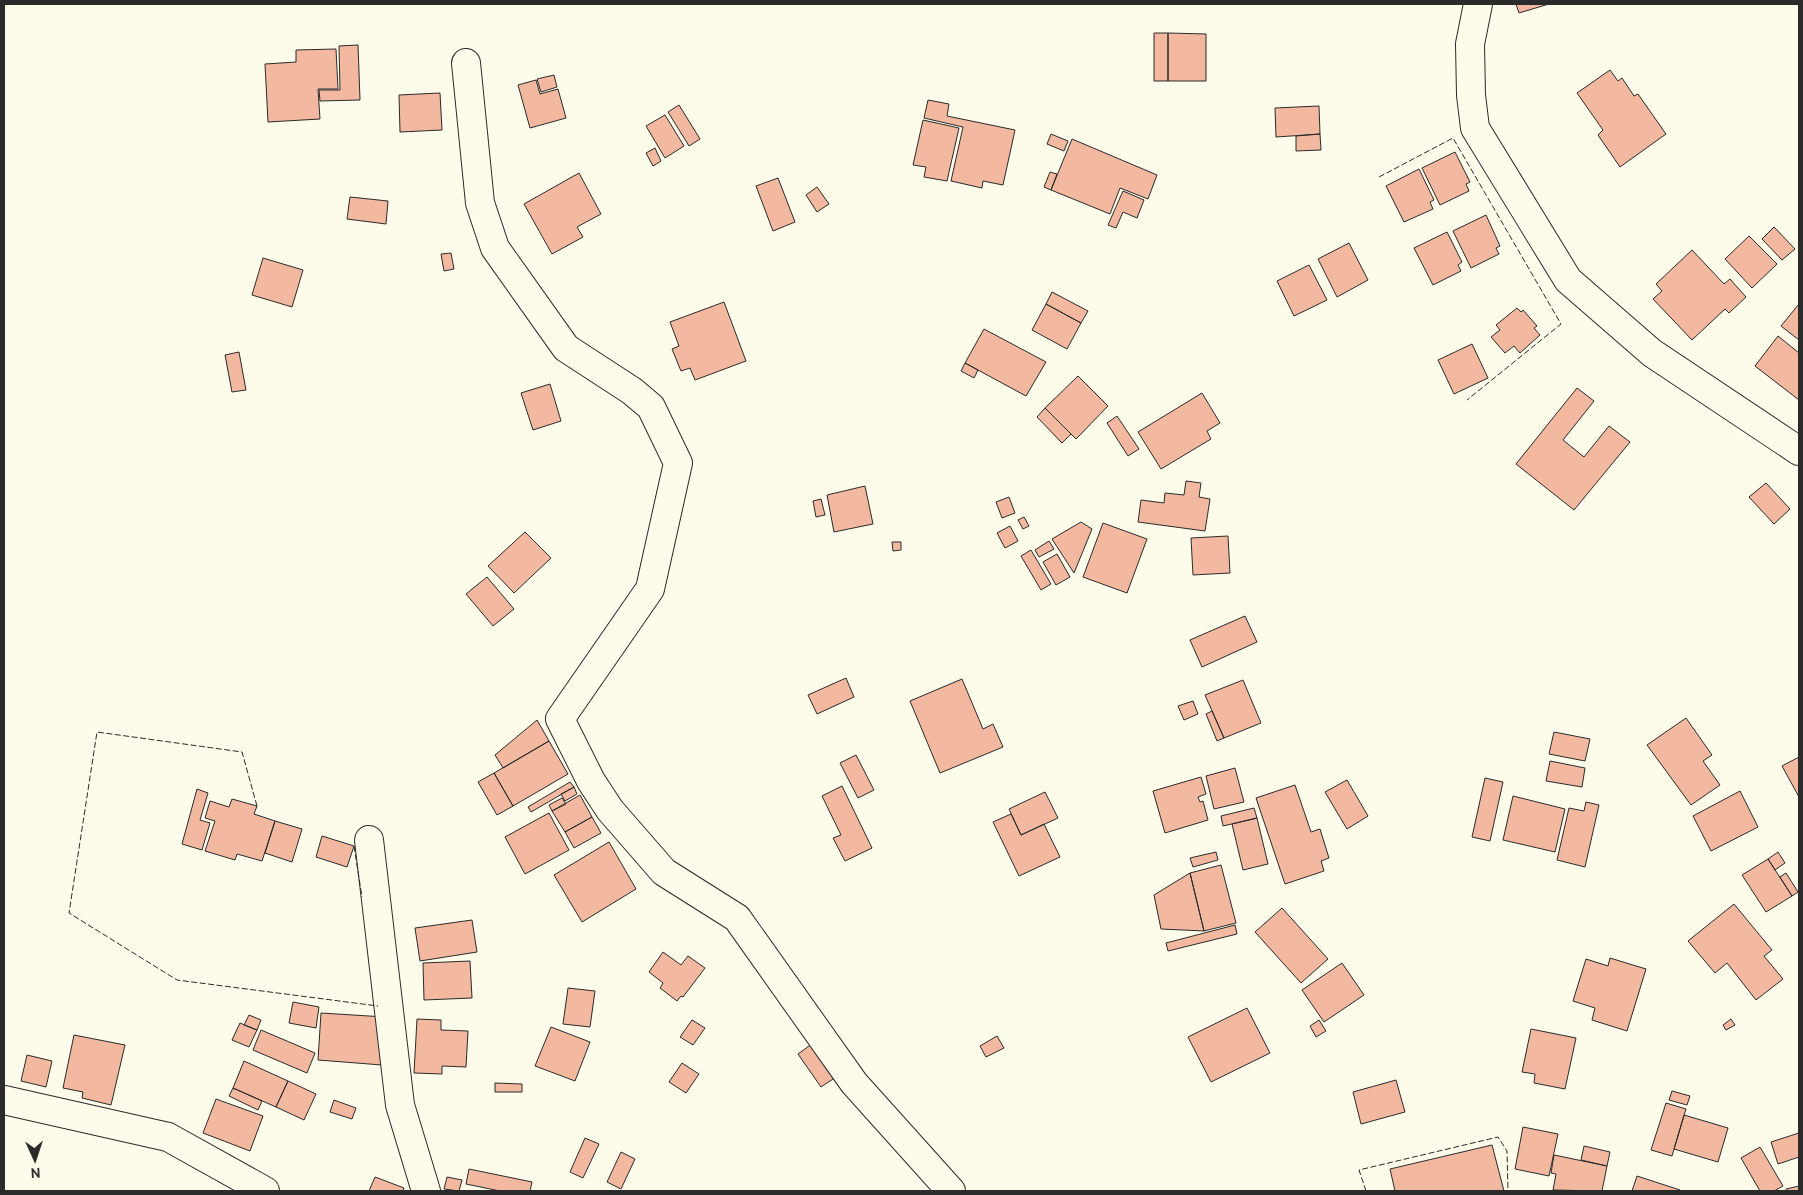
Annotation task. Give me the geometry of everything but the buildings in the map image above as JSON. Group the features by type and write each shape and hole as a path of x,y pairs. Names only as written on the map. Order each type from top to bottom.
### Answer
{"street":[{"path":"1478,4 1470,44 1471,95 1475,128 1568,280 1652,353 1799,451"},
{"path":"466,62 480,203 495,248 566,348 651,407 678,463 650,589 560,720 591,781 610,810 664,872 737,918 854,1083 951,1191"},
{"path":"368,840 400,1106 426,1191"},
{"path":"4,1100 168,1137 265,1191"}],"fence":[{"path":"1379,177 1453,138 1561,324 1467,400"},
{"path":"257,806 242,752 97,732 69,913 177,980 378,1006"},
{"path":"354,846 362,897"},
{"path":"1366,1191 1359,1170 1498,1137 1507,1151 1508,1191"}]}
